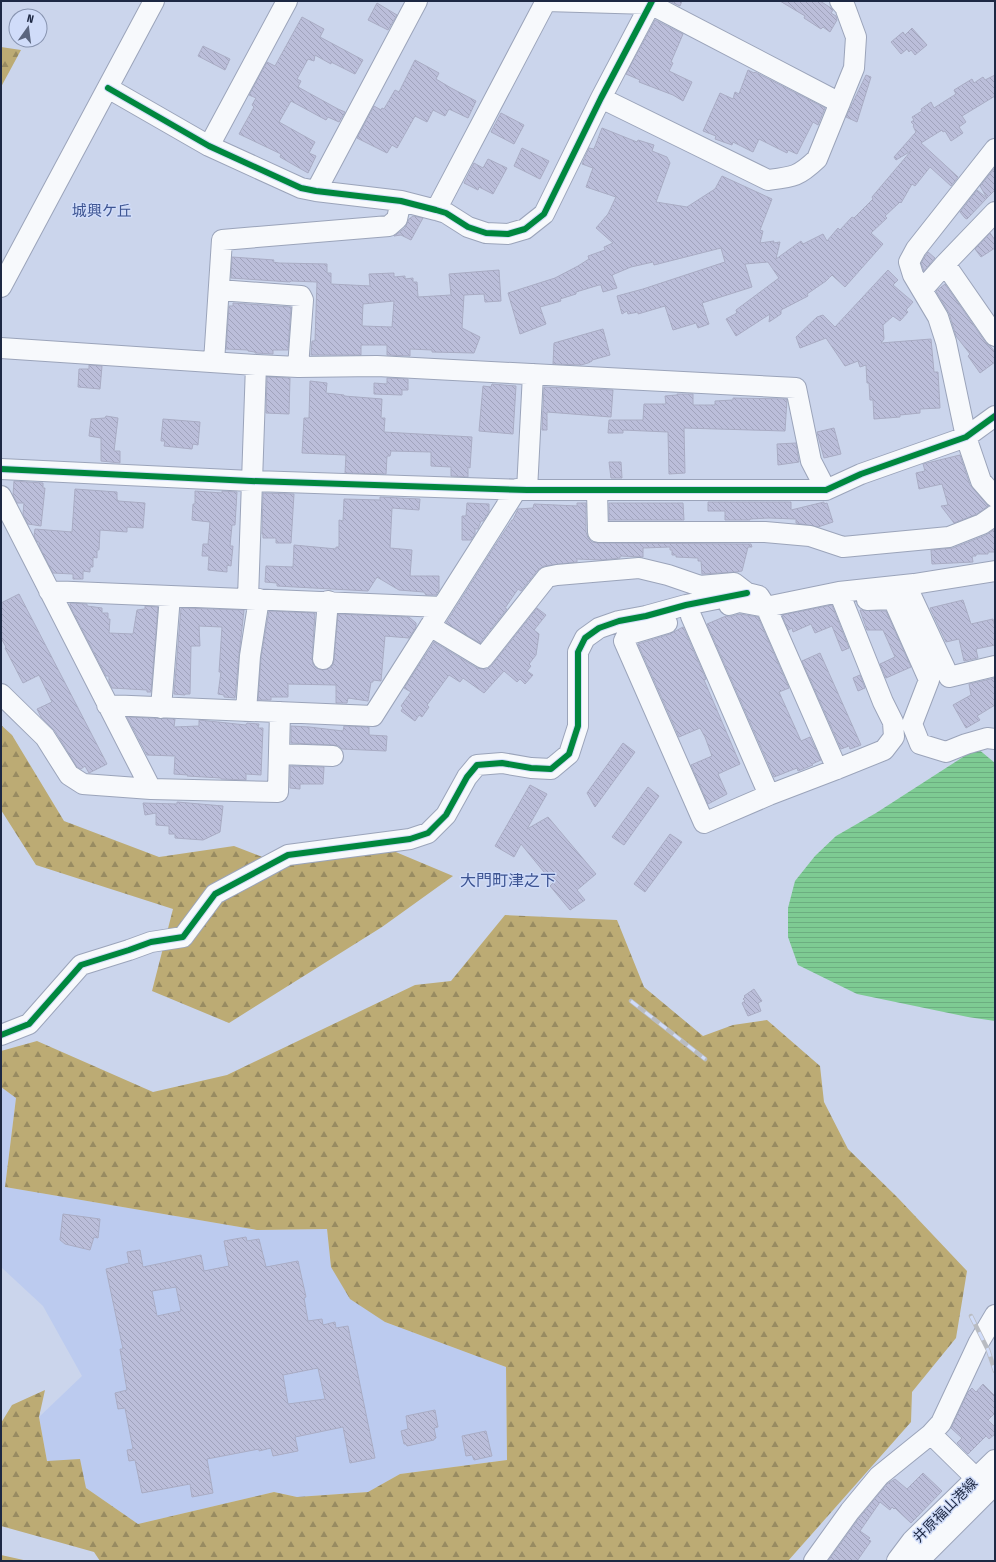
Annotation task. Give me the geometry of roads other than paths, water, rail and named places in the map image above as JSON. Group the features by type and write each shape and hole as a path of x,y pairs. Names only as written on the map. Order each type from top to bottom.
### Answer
{"main road":[{"name":"井原福山港線","path":"917,1561 987,1484 995,1461"},
{"name":"井原福山港線","path":"898,1561 913,1541 987,1484"}],"street":[{"path":"1,287 154,1"},
{"path":"209,146 287,1"},
{"path":"316,191 417,1"},
{"path":"436,210 546,1 651,3 840,103"},
{"path":"601,98 768,180 791,178 806,170 817,159 854,68 856,37 845,7 840,1"},
{"path":"108,88 209,146 301,188 400,201 446,213 468,227 486,233 508,234 526,229 544,214 601,98 651,3"},
{"path":"994,152 916,249 910,262 913,274 938,317 944,336 966,437 981,481 995,497"},
{"path":"214,362 222,240 389,226 396,219 400,201"},
{"path":"922,290 995,212"},
{"path":"945,264 995,336"},
{"path":"219,290 301,296 303,300 298,367"},
{"path":"1,348 256,365 298,367 377,366 796,388 811,461 826,490"},
{"path":"246,711 254,598 251,481 256,365"},
{"path":"107,705 373,716 442,607 522,489 533,374"},
{"path":"1,470 251,481 522,489 826,490 894,462 966,437 995,416"},
{"path":"597,490 598,532 765,532 810,536 843,547 949,537 982,524 995,515"},
{"path":"1,496 151,789"},
{"path":"430,626 483,658 547,577 639,568 668,575 700,586 734,583 747,593 759,596 766,607 837,769"},
{"path":"841,596 883,702 893,722 894,737 884,750 769,795 704,823 624,641 627,636 739,602 766,607 995,571"},
{"path":"906,585 949,677 995,666"},
{"path":"49,591 254,598 442,607"},
{"path":"1,1035 29,1024 81,965 151,942 183,937 215,894 288,855 410,839 428,833 446,815 467,777 477,764 502,763 531,768 551,769 569,754 578,726 578,652 585,638 599,628 619,621 646,616 686,605 747,593"},
{"path":"162,708 170,596"},
{"path":"841,596 893,599 929,680 912,724 920,744 946,752 987,738 995,739"},
{"path":"323,659 328,602"},
{"path":"691,616 769,795"},
{"path":"1,694 45,737 69,775 78,781 83,784 151,789 278,792 280,712"},
{"path":"279,754 333,756"},
{"path":"814,1561 850,1511 879,1476 932,1434 941,1423 979,1342 995,1315"},
{"path":"932,1434 987,1484"}],"railway":[{"path":"631,1001 705,1059"},
{"path":"971,1316 988,1350 995,1371"}],"district":[{"name":"城興ケ丘","path":"102,211"},
{"name":"大門町津之下","path":"508,880"}]}
